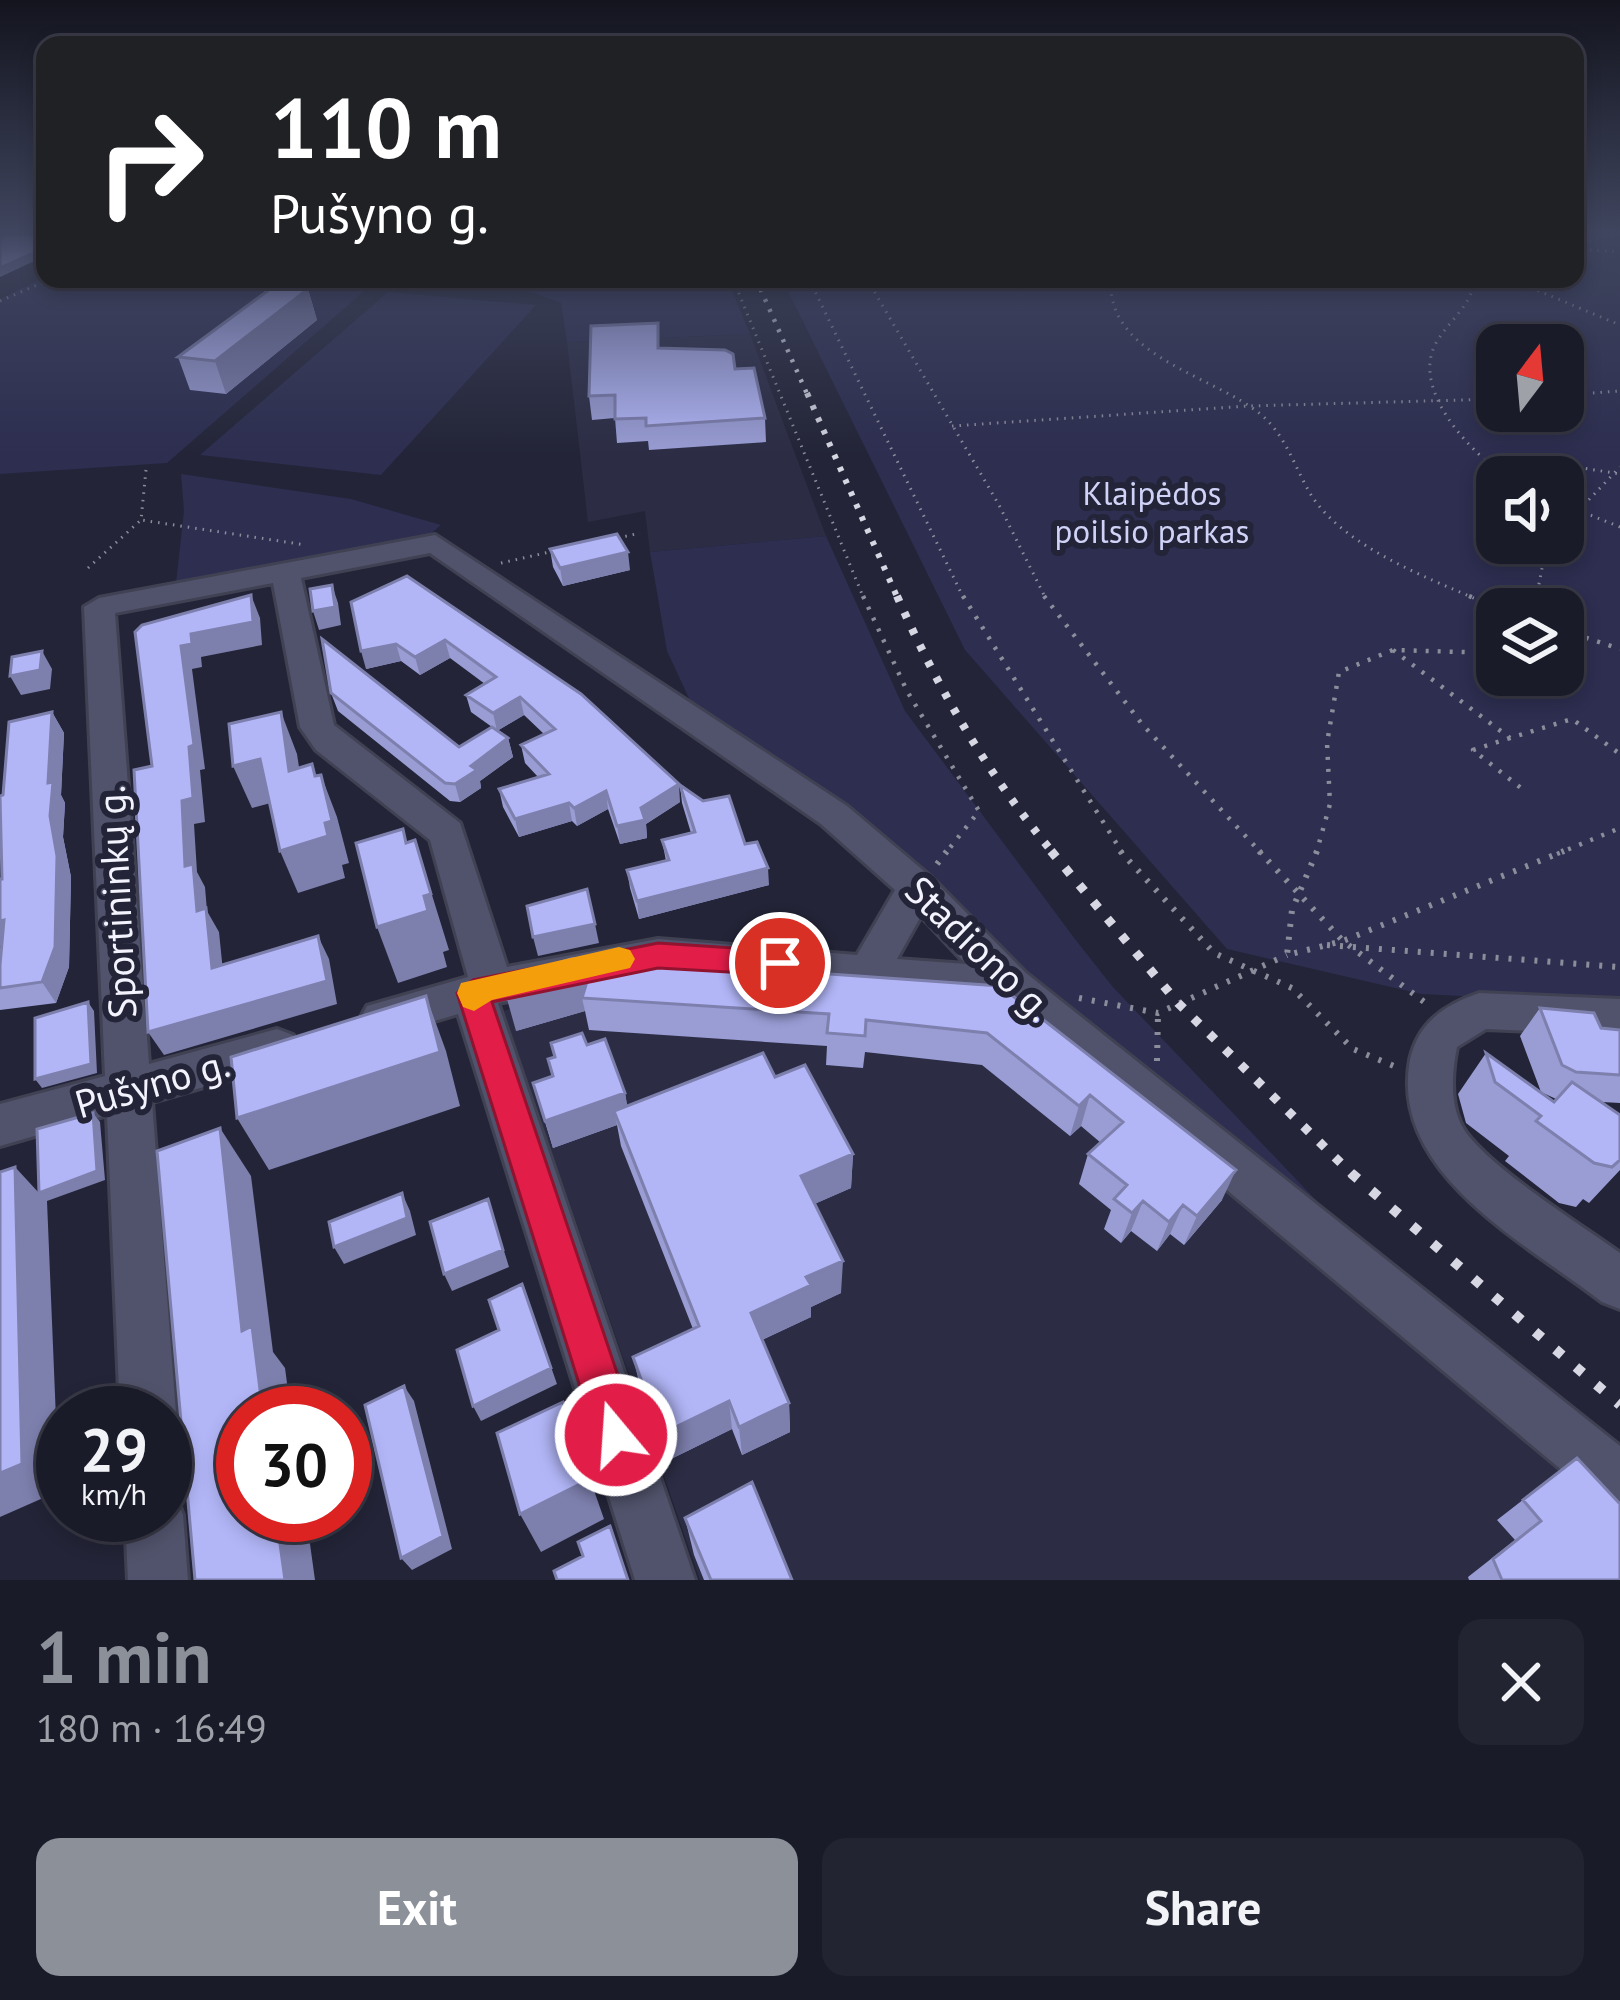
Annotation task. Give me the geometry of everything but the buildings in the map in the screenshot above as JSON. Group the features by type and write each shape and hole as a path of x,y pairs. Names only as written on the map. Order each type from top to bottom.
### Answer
{"street":[{"name":"Stadiono g.","path":"99,608 296,558 435,544 834,815 917,887 1011,985 1620,1482"},
{"path":"296,558 317,727 328,742 447,833 482,990 664,1580"},
{"name":"Sportininkų g.","path":"99,608 146,1386"},
{"path":"870,970 917,887"},
{"name":"Pušyno g.","path":"0,1125 482,990 658,955 1011,985"},
{"path":"1620,1017 1478,1011 1438,1037 1429,1080 1443,1142 1486,1187 1620,1284"},
{"path":"156,1542 158,1580"}],"path":[{"path":"745,308 872,617 907,691 979,811 917,887"},
{"path":"823,308 958,588 1121,852 1214,953 1292,988 1353,1049 1429,1080"},
{"path":"884,308 1048,603 1142,724 1342,941 1453,1023"},
{"path":"1111,308 1113,317 1148,346 1248,406 1276,430 1304,485 1334,522 1476,598"},
{"path":"1464,308 1433,347 1428,366 1462,438 1481,456"},
{"path":"1579,308 1620,325"},
{"path":"1584,394 1620,391"},
{"path":"952,425 1248,406 1476,400"},
{"path":"1584,468 1620,471"},
{"path":"88,568 141,520 146,470"},
{"path":"1584,504 1611,472"},
{"path":"1584,513 1620,527"},
{"path":"141,520 296,558"},
{"path":"598,542 640,533"},
{"path":"472,568 556,551"},
{"path":"1584,638 1620,649"},
{"path":"1287,955 1286,937 1298,892 1319,847 1330,804 1327,743 1339,672 1393,650 1476,652"},
{"path":"1393,650 1510,738"},
{"path":"1526,792 1473,750 1571,718 1620,754"},
{"path":"1074,997 1158,1012 1287,955 1342,941 1620,828"},
{"path":"1325,945 1353,951 1620,967"},
{"path":"1156,1103 1158,1012"}],"shaded area":[{"path":"750,334 826,536 650,552 645,511 588,522 567,342"},
{"path":"614,978 1016,1008 1593,1484 1620,1580 700,1580 503,1011"}],"green space":[{"path":"0,308 345,308 167,463 0,474"},
{"path":"370,308 534,308 381,475 200,455"},
{"path":"562,308 739,308 750,334 567,342"},
{"name":"Klaipėdos poilsio parkas","path":"796,308 1620,308 1620,1004 1421,994 1227,949 965,650"},
{"path":"181,474 351,499 441,525 428,536 176,583 184,511"},
{"path":"826,536 905,711 1075,939 1112,986 1353,1239 693,707 667,651 650,552"}],"railway":[{"path":"769,308 808,396"},
{"path":"807,393 898,599"},
{"path":"897,596 966,730 1054,854"},
{"path":"1051,851 1178,1003 1354,1176"},
{"path":"1351,1173 1620,1405"}],"slow traffic":[{"path":"474,997 473,993 492,987 619,959"}],"route":[{"path":"616,1435 473,993 619,959 658,955 780,963"}]}
